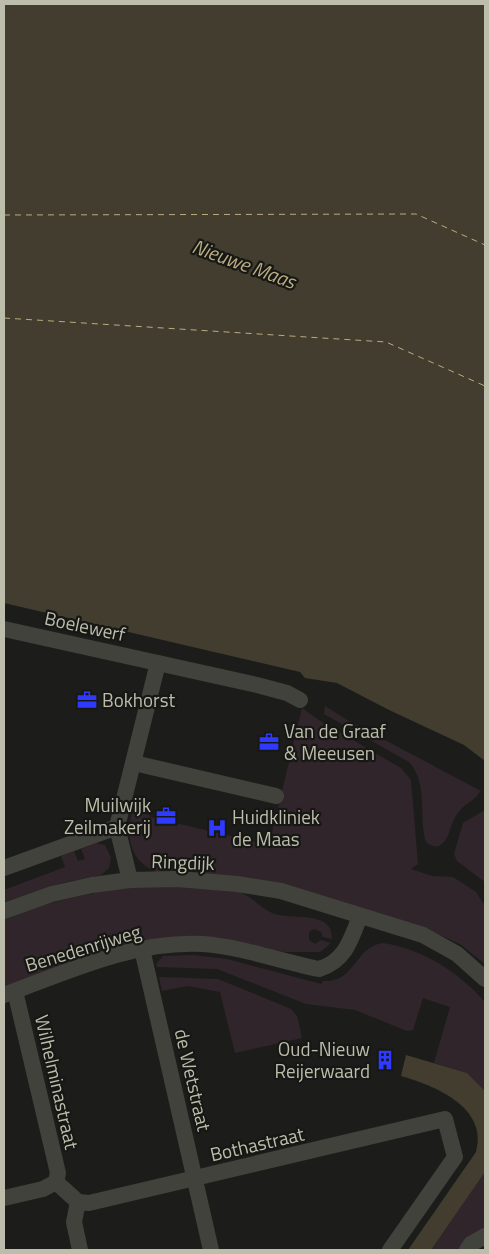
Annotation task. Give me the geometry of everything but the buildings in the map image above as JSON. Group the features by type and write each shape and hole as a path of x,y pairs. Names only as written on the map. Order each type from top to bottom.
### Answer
{"street":[{"name":"Boelewerf","path":"4,629 256,685 287,693 300,700"},
{"path":"130,880 117,826 158,663"},
{"path":"134,763 276,796"},
{"path":"4,868 117,826"},
{"name":"Ringdijk","path":"4,911 52,894 92,885 130,880 177,879 237,884 281,891 360,916"},
{"path":"360,916 423,935 457,954 485,979"},
{"name":"Benedenrijweg","path":"9,993 110,957 142,949 177,944 204,944 238,949 318,969 330,966 345,953 360,916"},
{"name":"de Wetstraat","path":"142,949 211,1250"},
{"name":"Wilhelminastraat","path":"9,993 58,1173 56,1182"},
{"name":"Bothastraat","path":"78,1202 89,1203 445,1119 455,1157 390,1250"},
{"path":"4,1198 43,1189 56,1182 78,1202 74,1222 80,1250"},
{"path":"467,1250 484,1236"}],"shaded area":[{"path":"325,706 349,721 480,791 457,814 443,843 439,846 434,846 426,842 419,780 409,762 324,714"},
{"path":"302,708 322,722 401,768 411,780 418,864 411,869 432,876 453,877 476,892 485,906 485,964 460,944 424,928 156,872 140,861 135,854 130,838 132,810 149,815 150,817 269,845"},
{"path":"485,810 485,882 457,861 454,854 463,823"},
{"path":"96,843 105,845 111,858 109,868 101,875 62,883 4,902 4,890 65,867 61,856 74,851 78,861 85,859 81,849"},
{"path":"199,886 239,892 275,914 319,920 331,930 332,939 323,937 321,932 314,929 309,932 309,940 315,944 321,940 331,943 320,952 285,952 215,937 4,988 4,918 66,899 131,887"},
{"path":"383,943 426,956 464,981 485,1002 485,1091 467,1073 434,1063 450,1007 423,998 413,1030 407,1031 355,1010 306,1004 217,969 157,967 156,964 163,956 193,955 227,959 321,984 323,981 334,980 342,976 349,971 366,951 373,946"},
{"path":"159,977 218,979 291,1009 297,1016 302,1038 235,1053 220,992 188,986 162,991"},
{"path":"485,1172 485,1229 476,1232 458,1250 431,1250"}],"water":[{"name":"Nieuwe Maas","path":"4,4 485,4 485,761 464,745 337,683 305,678 300,672 4,603"},
{"path":"406,1055 467,1073 485,1091 485,1172 431,1250 408,1250 476,1152 478,1136 474,1122 455,1100 428,1085 401,1076"}],"ferry route":[{"path":"4,215 416,214 485,245"},
{"path":"4,318 386,342 485,386"}],"place":[{"name":"Bokhorst","path":"87,700"},
{"name":"Van de Graaf & Meeusen","path":"269,742"},
{"name":"Muilwijk Zeilmakerij","path":"166,816"},
{"name":"Huidkliniek de Maas","path":"217,828"},
{"name":"Oud-Nieuw Reijerwaard","path":"385,1060"}]}
